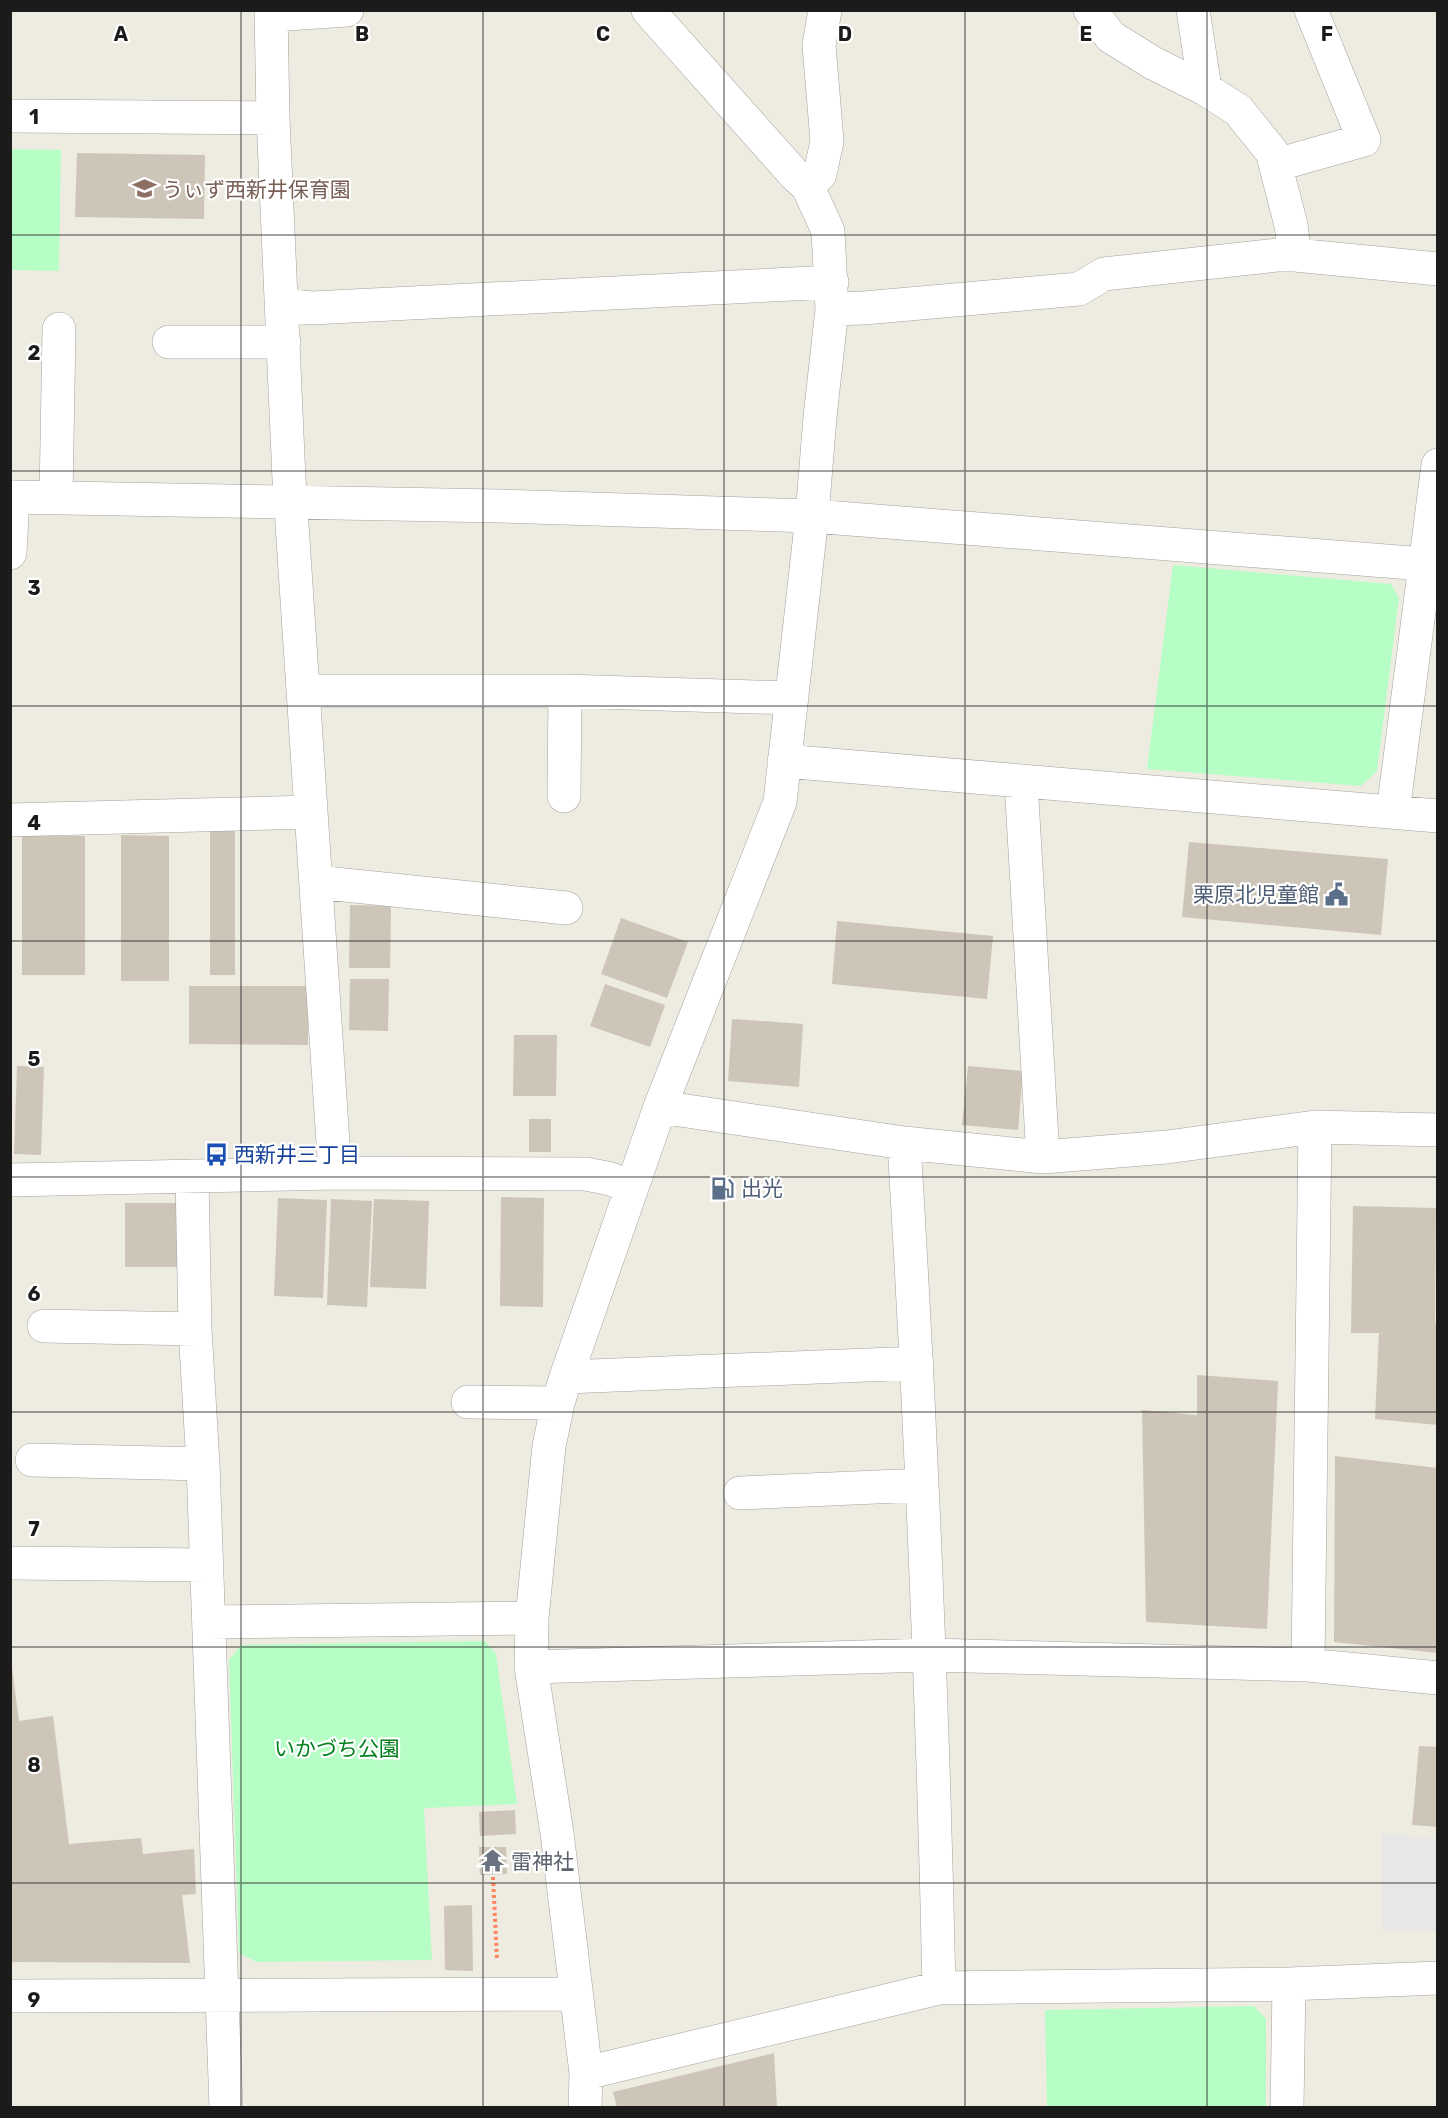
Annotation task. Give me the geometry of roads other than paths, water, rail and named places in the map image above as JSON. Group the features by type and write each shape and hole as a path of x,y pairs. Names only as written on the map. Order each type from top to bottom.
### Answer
{"street":[{"path":"335,1173 290,502 273,118 272,13 346,10"},
{"path":"585,2108 586,2073 557,1833 531,1667 532,1618 549,1446 562,1390 660,1107 780,802 812,516 832,295 828,231 807,187 648,10"},
{"path":"807,187 820,174 826,141 819,45 825,10"},
{"path":"1090,10 1111,37 1153,63 1205,88 1238,110 1272,152 1291,225 1295,255"},
{"path":"1193,10 1205,88"},
{"path":"1276,165 1364,140 1311,10"},
{"path":"10,116 273,118"},
{"path":"282,305 312,308 832,295 864,308 1078,289 1104,274 1277,255 1437,269"},
{"path":"56,498 59,329"},
{"path":"169,342 284,342"},
{"path":"1393,812 1437,465"},
{"path":"10,553 12,497 500,506 812,516 1424,564"},
{"path":"304,691 565,692 792,698"},
{"path":"564,796 565,692"},
{"path":"784,761 1437,816"},
{"path":"1021,782 1043,1157"},
{"path":"10,820 311,812"},
{"path":"316,882 566,908"},
{"path":"660,1107 904,1143 1043,1157 1167,1147 1315,1127 1437,1130"},
{"path":"1308,1665 1315,1127"},
{"path":"904,1143 917,1364 939,1988"},
{"path":"10,1180 335,1173 586,1174 611,1179 631,1188"},
{"path":"192,1176 195,1329 203,1464 226,2108"},
{"path":"44,1326 195,1329"},
{"path":"468,1402 562,1390 917,1364"},
{"path":"32,1460 203,1464"},
{"path":"740,1493 921,1485"},
{"path":"10,1563 207,1565"},
{"path":"209,1622 532,1618"},
{"path":"531,1667 929,1655 1308,1665 1437,1678"},
{"path":"586,2073 939,1988 1289,1984 1437,1978"},
{"path":"1287,2108 1289,1984"},
{"path":"10,1996 576,1994"}],"place":[{"name":"うぃず西新井保育園","path":"144,189"},
{"name":"栗原北児童館","path":"1337,894"},
{"name":"西新井三丁目","path":"216,1154"},
{"name":"出光","path":"723,1188"},
{"name":"雷神社","path":"493,1861"}],"park label":[{"name":"いかづち公園","path":"337,1748"}]}
